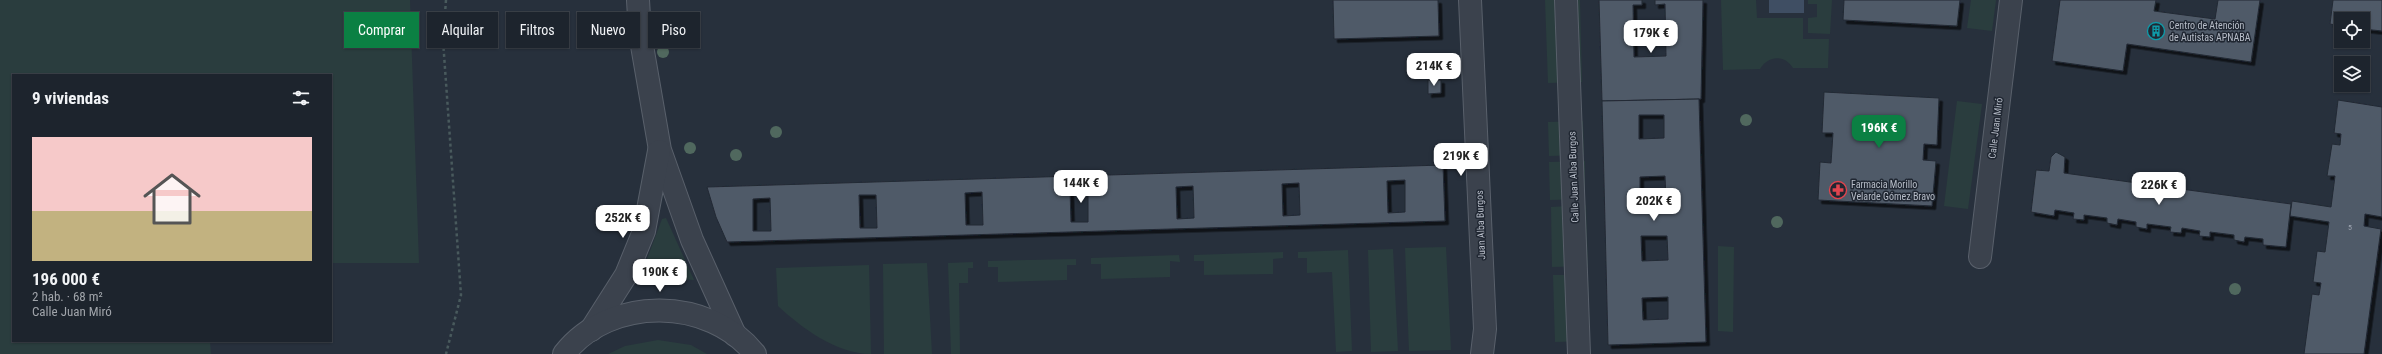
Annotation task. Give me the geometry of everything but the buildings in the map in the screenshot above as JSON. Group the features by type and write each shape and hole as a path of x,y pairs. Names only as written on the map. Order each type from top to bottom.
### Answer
{"street":[{"path":"638,0 640,34 660,150 692,240 735,335"},
{"name":"Juan Alba Burgos","path":"1470,0 1485,329 1482,354"},
{"name":"Calle Juan Alba Burgos","path":"1566,0 1579,354"},
{"name":"Calle Juan Miró","path":"1980,257 2011,0"},
{"path":"564,354 590,330 626,275 644,231 660,150"},
{"path":"590,330 629,313 672,310 713,321 735,335 756,354"}],"path":[{"path":"446,0 443,40 461,295 446,354"}],"shaded area":[{"path":"0,0 410,0 410,12 344,12 344,48 412,48 419,263 332,263 332,74 12,74 12,342 210,342 211,354 0,354"},
{"path":"1545,0 1580,0 1582,82 1548,83"},
{"path":"1721,0 1756,0 1757,18 1803,18 1803,39 1829,39 1828,68 1793,68 1785,60 1776,58 1767,61 1760,69 1723,70"},
{"path":"1808,0 1832,0 1830,34 1808,33 1808,18 1817,17 1817,4 1808,4"},
{"path":"1971,0 1996,0 1992,31 1967,28"},
{"path":"1957,101 1982,104 1968,209 1944,206"},
{"path":"1583,121 1584,155 1549,156 1548,122"},
{"path":"1585,161 1585,199 1550,200 1549,162"},
{"path":"1586,205 1588,266 1552,267 1551,207"},
{"path":"666,218 694,280 662,278 634,281 647,259 662,219"},
{"path":"1718,246 1734,247 1733,332 1718,331"},
{"path":"1446,247 1451,350 1409,351 1405,248"},
{"path":"1393,249 1398,351 1371,352 1368,250"},
{"path":"1348,250 1352,351 1336,352 1332,272 1307,273 1307,258 1298,258 1298,252"},
{"path":"1283,252 1283,258 1273,259 1273,274 1204,275 1204,261 1194,261 1194,255"},
{"path":"1179,255 1180,262 1170,261 1170,277 1101,279 1101,264 1091,264 1091,258"},
{"path":"1076,259 1076,265 1067,265 1067,280 998,282 998,267 988,267 988,261"},
{"path":"973,262 973,268 968,268 968,283 959,283 960,354 951,354 948,263"},
{"path":"927,263 932,354 884,354 883,264"},
{"path":"869,265 871,354 845,350 833,345 809,331 778,306 776,268"},
{"path":"1553,275 1588,275 1590,341 1555,342"},
{"path":"658,340 691,345 707,354 608,354 625,346"}],"water":[{"path":"1769,0 1804,0 1804,13 1769,13"}],"place":[{"name":"Centro de Atención de Autistas APNABA","path":"2156,31"},
{"name":"Farmacia Morillo Velarde Gómez Bravo","path":"1838,190"}]}
